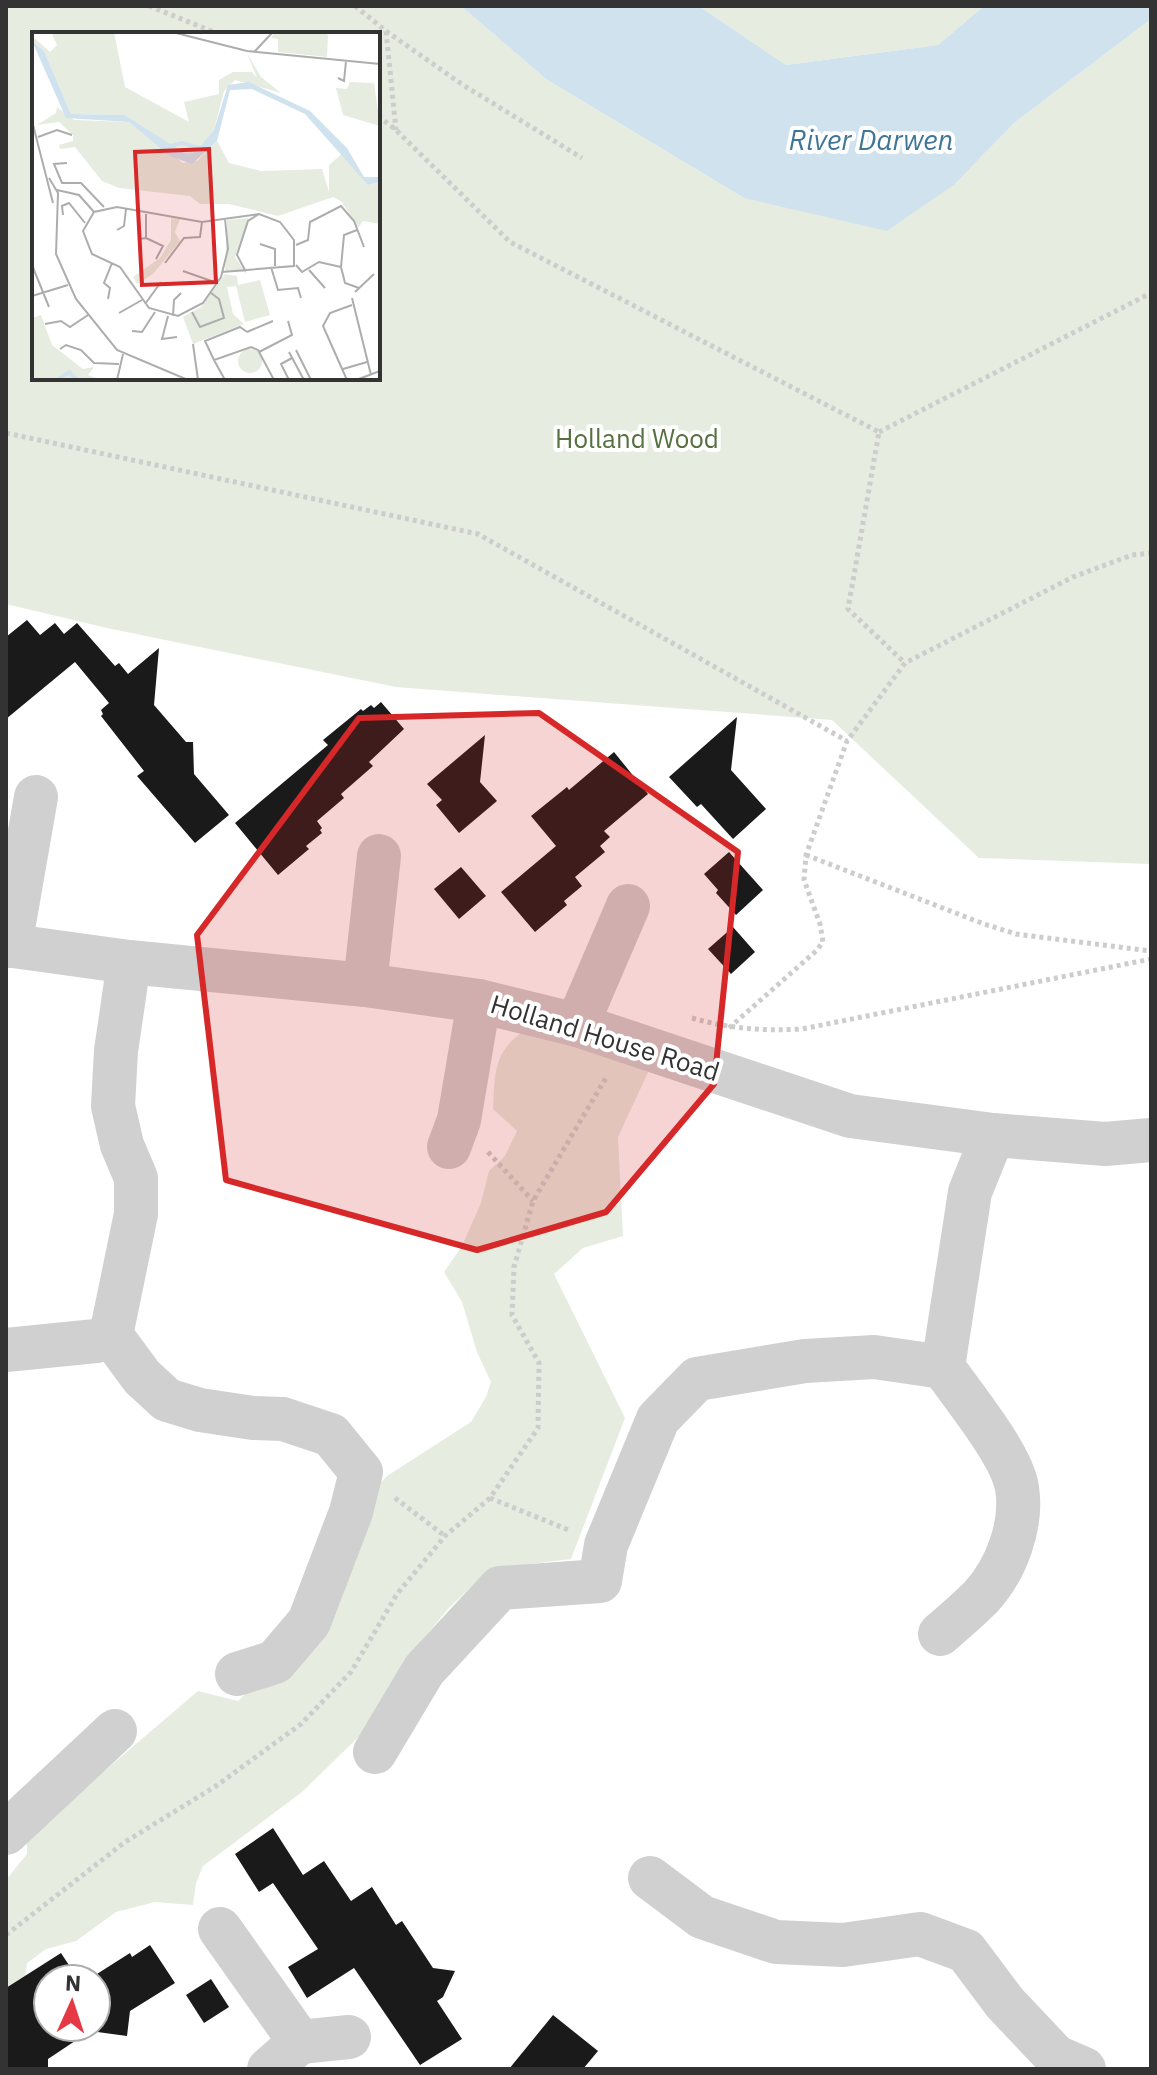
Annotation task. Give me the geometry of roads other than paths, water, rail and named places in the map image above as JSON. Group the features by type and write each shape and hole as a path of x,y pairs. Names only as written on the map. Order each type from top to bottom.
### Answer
{"street":[{"path":"8,945 36,797"},
{"path":"365,985 379,856"},
{"path":"577,1025 628,906"},
{"name":"Holland House Road","path":"8,945 129,962 365,985 479,1001 577,1025 850,1116 993,1135 1105,1144 1151,1140"},
{"path":"129,962 116,1051 113,1106 122,1145 136,1178 136,1214 111,1335 142,1377 167,1400 200,1410 283,1419 331,1435 361,1472 351,1512 309,1622 275,1662 237,1674"},
{"path":"454,1134 479,1001"},
{"path":"940,1634 983,1595 1004,1563 1016,1527 1017,1487 1005,1459 943,1367 970,1192 993,1135"},
{"path":"6,1350 96,1341 111,1335"},
{"path":"375,1752 424,1670 500,1588 600,1581 606,1545 658,1419 697,1379 805,1361 874,1357 943,1367"},
{"path":"6,1833 115,1731"},
{"path":"650,1878 702,1917 776,1942 843,1945 920,1934 966,1951 1005,2003 1056,2057 1084,2069"},
{"path":"220,1929 285,2056 349,2037"}],"water":[{"name":"River Darwen","path":"461,6 699,6 786,65 938,45 984,6 1151,6 1151,19 1014,123 955,184 887,231 744,198 546,79"}],"park label":[{"name":"Holland Wood","path":"637,439"}]}
